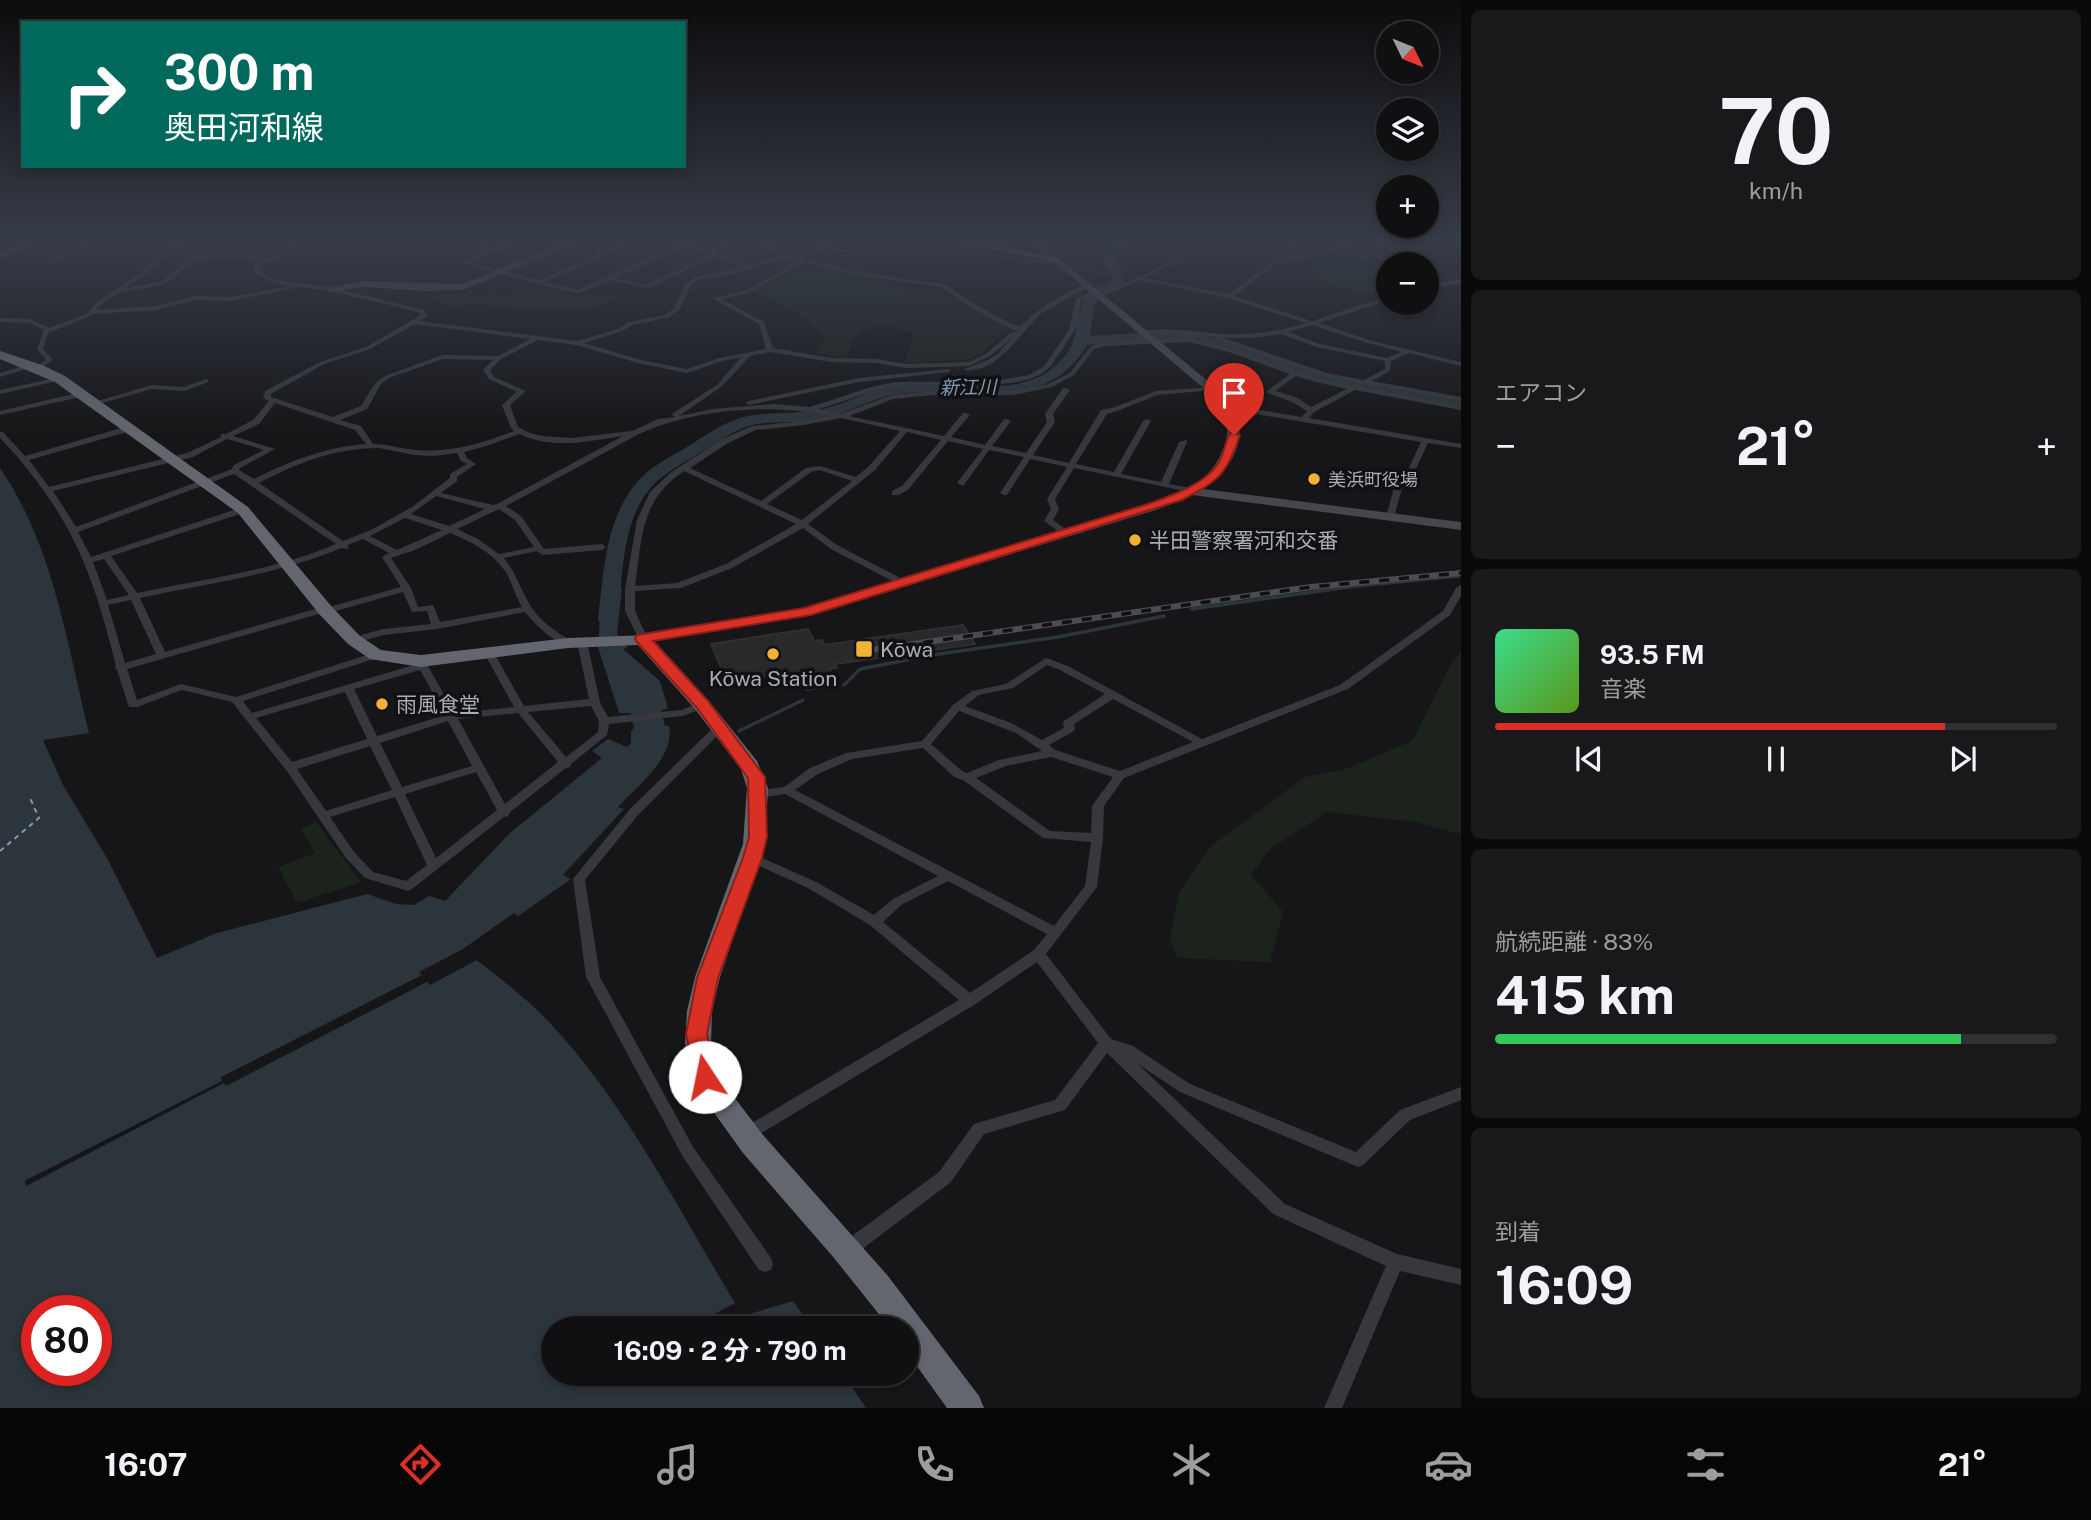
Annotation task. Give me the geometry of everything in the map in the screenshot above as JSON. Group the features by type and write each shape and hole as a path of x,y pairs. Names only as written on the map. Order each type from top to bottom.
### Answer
{"highway":[{"path":"0,355 60,379 243,510 326,610 354,640 376,655 422,664 580,642 636,639 693,709 720,727 757,777 758,837 707,978 696,1034 705,1077 745,1135 847,1250 907,1324 967,1408"}],"main road":[{"path":"636,639 787,616 1152,507 1191,491 1209,480 1224,465 1232,447 1233,424 1224,406 1211,389 1110,305"},
{"path":"1191,491 1461,526"}],"street":[{"path":"93,312 98,305"},
{"path":"0,375 34,367 50,360 40,349 42,337 48,330 93,312 169,305"},
{"path":"371,446 358,428 267,398 268,393 322,363 368,348 424,316 422,311 396,305"},
{"path":"577,343 620,330 631,323 667,316 679,305"},
{"path":"728,305 762,323 770,350"},
{"path":"972,305 999,321 1023,331"},
{"path":"654,424 859,380 974,369 999,357 1037,314 1060,305"},
{"path":"812,410 836,404 879,386 923,381 988,383 1010,381 1040,373 1074,330 1077,305"},
{"path":"1255,305 1407,352 1461,364"},
{"path":"1218,338 1279,331 1366,305"},
{"path":"0,320 30,321 48,330"},
{"path":"416,322 577,343 640,362 687,371 721,359 770,350 831,360 876,361 906,366 970,363 988,355 1012,334 1023,331"},
{"path":"1279,331 1318,346 1388,360 1407,352"},
{"path":"636,639 630,611 630,589 640,520 653,494 684,468 725,441 755,428 841,416 892,397 933,393 1013,393 1050,386 1072,374 1092,348 1174,332 1218,338 1298,367 1363,384 1461,399"},
{"path":"539,337 499,358 486,370 491,378 522,391 506,405 515,428 544,439 561,440 636,432"},
{"path":"1149,337 1189,340 1350,389 1461,408"},
{"path":"437,626 430,607 415,610 386,557 412,548 496,507 636,432 684,412 719,386 748,354"},
{"path":"333,420 364,407 378,383 387,377 442,357 499,358"},
{"path":"1304,420 1311,410 1388,370 1388,360"},
{"path":"1294,374 1270,392 1295,400 1311,410"},
{"path":"0,393 60,379"},
{"path":"0,413 152,387 185,389 206,381"},
{"path":"1065,533 1048,520 1055,509 1051,499 1104,412 1158,393 1211,389"},
{"path":"1004,493 1051,422 1049,414 1066,390"},
{"path":"47,490 174,460 256,422 273,401"},
{"path":"709,412 774,406 812,410 1191,491"},
{"path":"1224,406 1461,446"},
{"path":"895,493 905,488 966,415"},
{"path":"961,483 1007,421"},
{"path":"1116,475 1147,421"},
{"path":"25,459 131,428"},
{"path":"630,589 678,586 729,566 803,524 855,479 872,468 905,430"},
{"path":"255,482 306,456 371,446 393,447 418,453 478,449 520,431"},
{"path":"0,434 25,459 74,531 104,603 120,668 133,705 181,687 236,700 376,655"},
{"path":"74,531 234,471 271,449 224,436"},
{"path":"1390,517 1398,488 1396,486 1400,478 1410,473 1426,440"},
{"path":"1164,485 1183,442"},
{"path":"104,603 289,564 345,547 438,494 454,479 453,476 472,464 464,459 460,451"},
{"path":"684,468 803,524 834,547 903,583"},
{"path":"762,504 809,470 820,468 855,479"},
{"path":"234,471 255,482 263,491 303,515 345,547"},
{"path":"438,494 496,507 518,518 542,552 602,547"},
{"path":"88,561 243,510"},
{"path":"236,700 325,815 350,855 369,875 408,886 603,733 604,721 595,702 580,642 542,625 527,609 509,570 498,557 450,528 404,515"},
{"path":"365,537 396,554"},
{"path":"498,557 539,548"},
{"path":"106,555 134,596 162,656"},
{"path":"120,668 405,588"},
{"path":"745,1135 969,1001 1039,954 1091,887 1097,838 1097,806 1120,775 1344,687 1447,613 1461,588"},
{"path":"354,640 383,632 437,626 527,609"},
{"path":"489,653 521,710 566,764"},
{"path":"759,794 787,790 814,771 850,756 925,744 957,706 976,693 1009,687 1046,661 1065,668 1200,742"},
{"path":"249,717 422,664 504,813"},
{"path":"348,687 433,867"},
{"path":"967,777 1047,749 1070,729 1068,723 1111,695"},
{"path":"289,767 450,717 595,702"},
{"path":"957,706 1020,732 1047,749 1120,775"},
{"path":"604,721 693,709"},
{"path":"720,727 634,812 579,878 593,977 688,1152 765,1264"},
{"path":"925,744 958,774 967,777 1047,835 1097,838"},
{"path":"325,815 477,768"},
{"path":"787,790 1054,932"},
{"path":"752,858 812,885 875,922 969,1001"},
{"path":"875,922 897,902 948,876"},
{"path":"1039,954 1106,1043 1279,1209 1396,1262 1461,1277"},
{"path":"1106,1043 1128,1050 1185,1088 1358,1160 1405,1115 1461,1093"},
{"path":"847,1250 945,1177 979,1129 1060,1105 1106,1043"},
{"path":"1333,1408 1396,1262"}],"shaded area":[{"path":"483,305 601,305 590,309 557,311"},
{"path":"783,305 967,305 1009,329 983,353 966,360 905,363 913,333 891,327 872,328 856,337 847,358 815,353 825,337 794,310"},
{"path":"0,468 18,498 46,562 89,733 43,740 63,785 107,858 157,958 217,933 367,894 396,904 414,905 429,896 445,901 510,833 602,758 592,751 608,739 627,747 631,743 631,731 634,728 631,713 619,713 598,647 602,588 622,588 617,634 627,647 623,649 660,681 668,708 661,711 665,726 669,726 666,749 645,780 618,807 624,809 563,875 571,879 518,916 514,913 463,949 539,1012 577,1054 649,1157 735,1303 711,1316 541,1316 541,1386 851,1386 866,1408 0,1408"},
{"path":"1461,652 1461,834 1415,822 1327,812 1270,849 1251,875 1283,912 1270,962 1177,958 1170,939 1179,892 1211,846 1305,777 1346,769 1412,741 1451,664"},
{"path":"316,822 361,882 297,903 278,867 315,853 301,829"},
{"path":"793,1301 804,1316 743,1316"}],"pier":[{"path":"463,949 477,960 430,985 427,982 226,1086 224,1083 26,1186 25,1181 30,1178 222,1081 221,1077 422,975 419,972"}],"building":[{"name":"Kōwa Station","path":"963,625 975,644 835,664 837,668 829,669 837,685 807,690 803,682 784,685 772,675 727,682 711,644 808,629 814,641 822,640 824,645"}],"waterway":[{"name":"新江川","path":"608,620 617,548 627,514 634,498 645,484 667,466 727,430 749,421 818,415 896,389 1014,388 1045,379 1061,368 1078,347 1083,336 1089,305"},
{"name":"新江川","path":"1082,341 1158,336 1204,339 1319,377 1461,404"},
{"path":"1192,609 1356,586 1458,576"},
{"path":"844,685 860,669 932,655 1058,637 1164,616"},
{"path":"739,731 803,700"}],"ferry route":[{"path":"0,851 39,818 30,798"}],"railway":[{"path":"864,651 1311,587 1461,573"}],"place":[{"name":"美浜町役場","path":"1314,479"},
{"name":"半田警察署河和交番","path":"1135,540"},
{"name":"Kōwa","path":"864,649"},
{"name":"Kōwa Station","path":"773,654"},
{"name":"雨風食堂","path":"382,704"}],"route":[{"path":"705,1077 696,1034 707,978 758,837 757,777 702,705 643,639 806,612 1152,507 1177,498 1209,480 1224,465 1234,435"}]}
